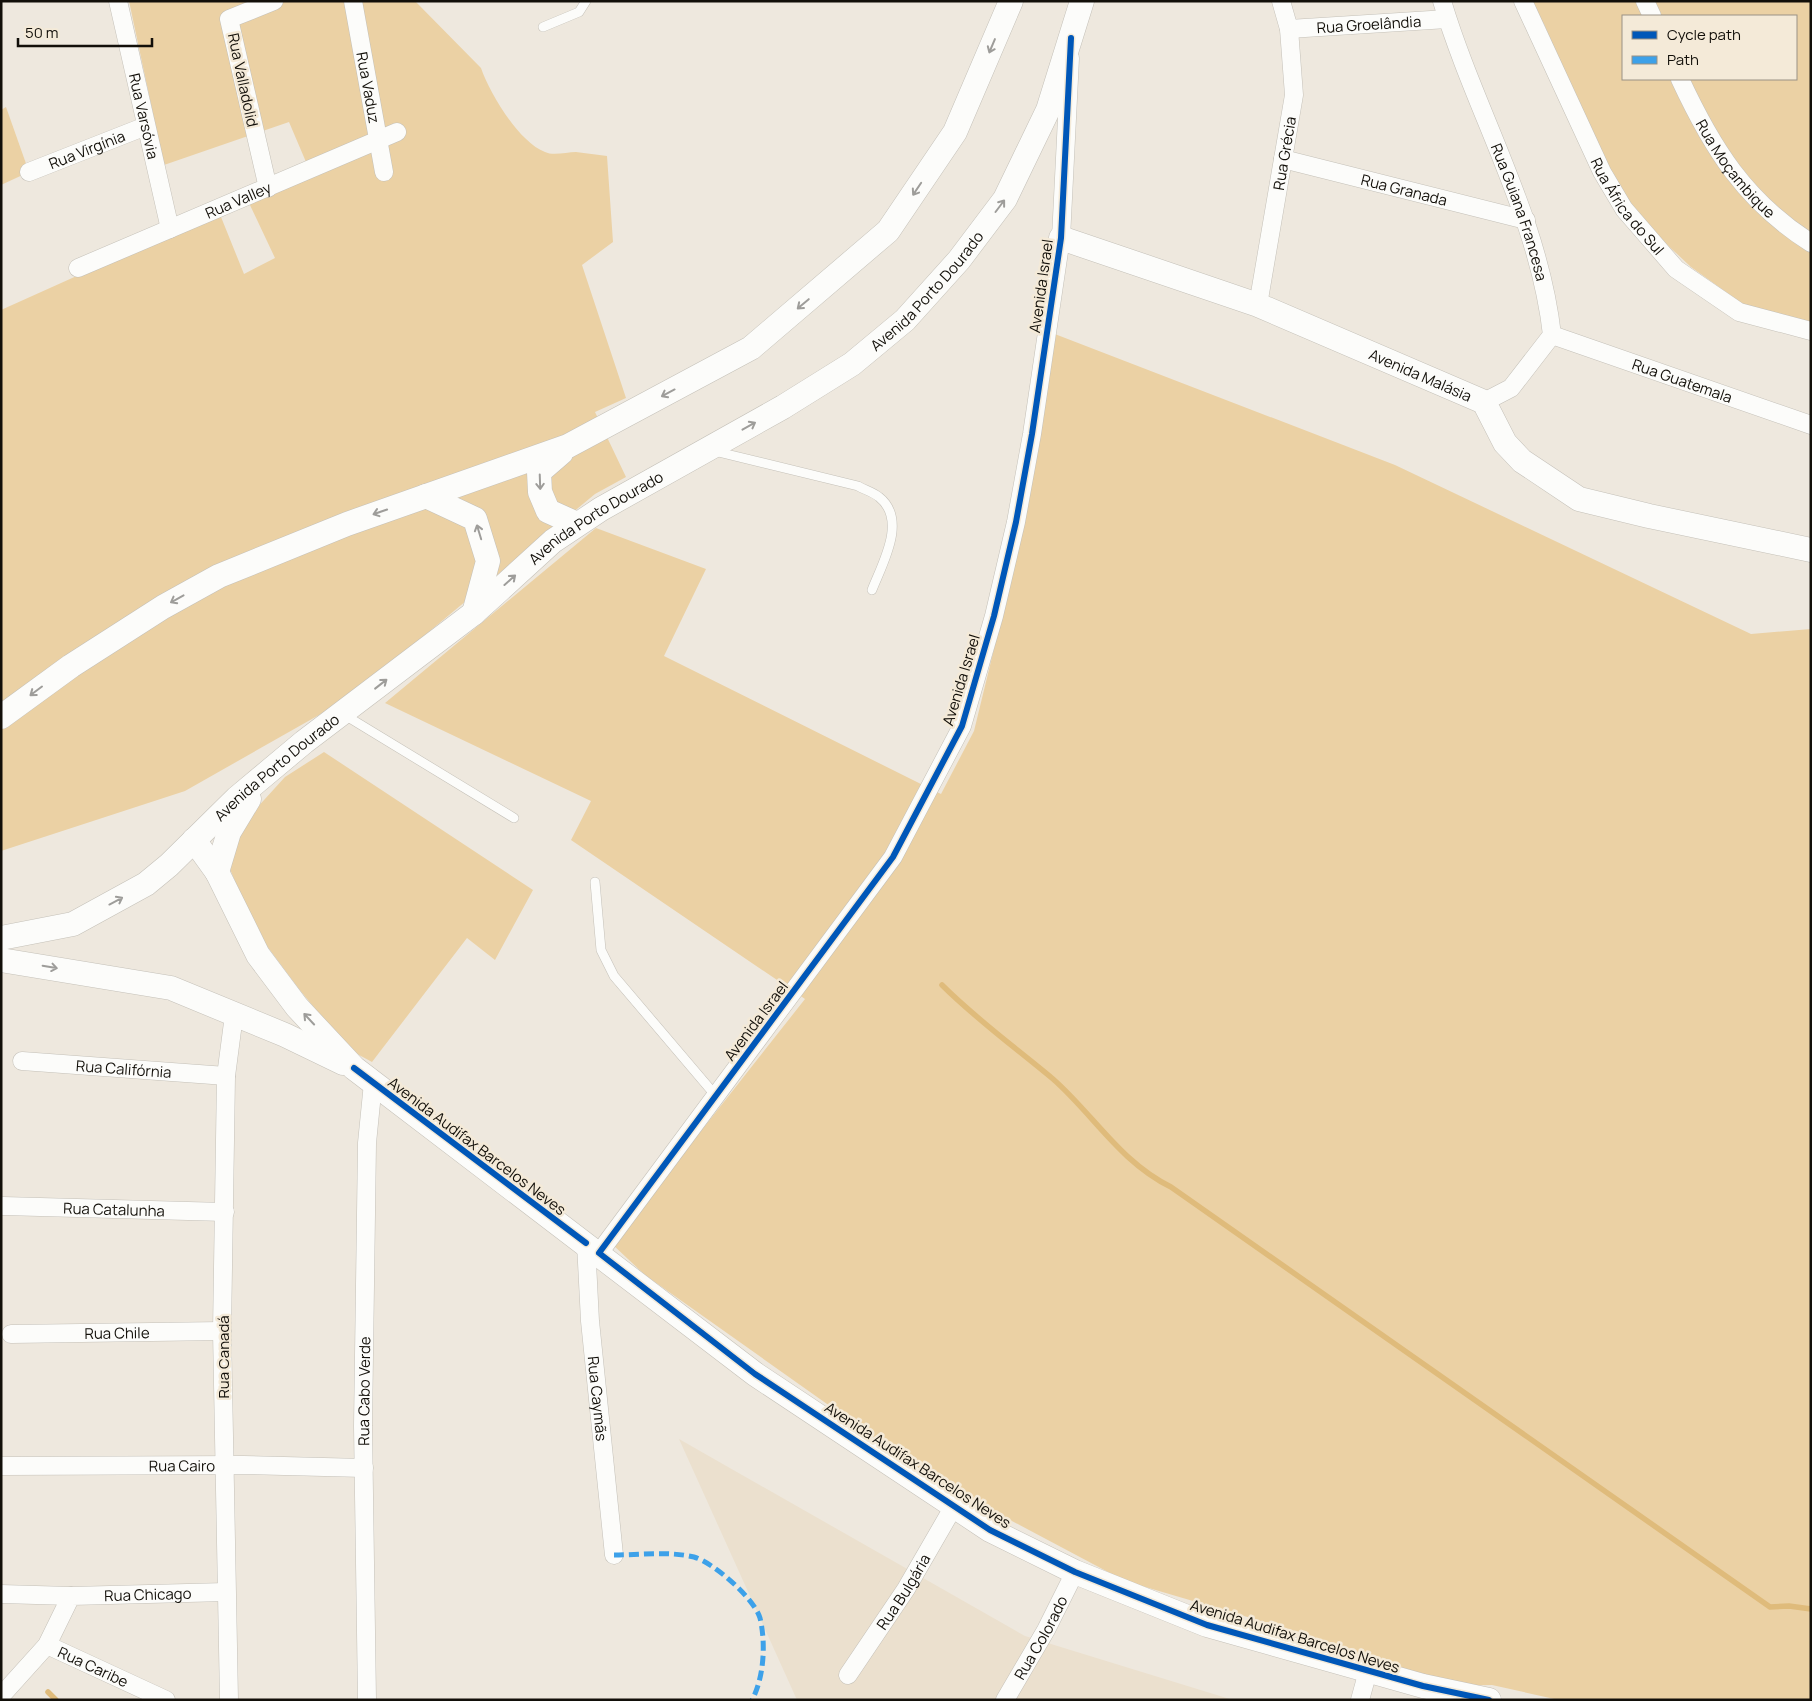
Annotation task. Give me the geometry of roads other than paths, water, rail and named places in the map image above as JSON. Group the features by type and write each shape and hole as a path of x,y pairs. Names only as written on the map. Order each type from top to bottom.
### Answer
{"main road":[{"path":"1,717 70,666 163,607 220,576 347,524 568,446 751,348 888,231 955,132 1011,1"},
{"name":"Avenida Porto Dourado","path":"1,938 73,924 146,884 237,798 304,742 474,613 553,541 601,509 783,407 852,364 905,320 959,260 1005,199 1048,110 1082,1"},
{"name":"Avenida Malásia","path":"1061,238 1258,305 1484,402 1510,449 1522,460 1580,499 1648,516 1811,550"},
{"path":"568,446 539,472 540,492 548,511 578,524"},
{"path":"426,496 475,520 488,561 474,613"},
{"path":"217,872 229,832 247,801 304,742"},
{"name":"Avenida Audifax Barcelos Neves","path":"194,840 217,872 258,955 297,1007 354,1068 755,1374 990,1530 1075,1572 1207,1626 1423,1686 1489,1700"},
{"name":"Avenida Audifax Barcelos Neves","path":"1,960 171,988 285,1035 354,1068"}],"street":[{"name":"Rua Varsóvia","path":"118,1 170,230"},
{"name":"Rua Valladolid","path":"268,188 229,19 274,1"},
{"name":"Rua Vaduz","path":"354,1 384,172"},
{"name":"Rua Grécia","path":"1258,305 1294,95 1289,29 1282,1"},
{"name":"Rua Guiana Francesa","path":"1442,1 1447,19 1526,220 1548,297 1552,335"},
{"name":"Rua África do Sul","path":"1523,1 1602,172 1624,209 1676,269 1739,312 1811,331"},
{"path":"1645,1 1652,15"},
{"name":"Rua Groelândia","path":"1289,29 1447,19"},
{"name":"Avenida Israel","path":"592,1248 716,1096 893,857 962,726 994,616 1016,522 1032,434 1061,238 1071,38"},
{"name":"Rua Moçambique","path":"1681,80 1730,170 1750,195 1796,234 1811,243"},
{"name":"Rua Virgínia","path":"29,172 146,126"},
{"name":"Rua Valley","path":"78,268 397,132"},
{"name":"Rua Granada","path":"1284,159 1526,220"},
{"path":"1484,402 1511,388 1552,335"},
{"name":"Rua Guatemala","path":"1552,335 1811,425"},
{"name":"Rua Canadá","path":"229,1700 222,1331 226,1076 234,1015"},
{"name":"Rua Califórnia","path":"22,1061 226,1076"},
{"name":"Rua Cabo Verde","path":"367,1700 364,1468 367,1144 373,1083"},
{"name":"Rua Catalunha","path":"3,1206 225,1212"},
{"name":"Rua Caymãs","path":"592,1248 590,1321 614,1555"},
{"name":"Rua Chile","path":"11,1334 222,1331"},
{"name":"Rua Cairo","path":"1,1466 224,1465 364,1468"},
{"name":"Rua Bulgária","path":"848,1675 906,1589 954,1506"},
{"name":"Rua Colorado","path":"1005,1700 1046,1630 1075,1572"},
{"name":"Rua Chicago","path":"1,1594 71,1596 226,1592"},
{"path":"1,1696 47,1645 71,1596"},
{"name":"Rua Caribe","path":"47,1645 166,1700"},
{"path":"1360,1700 1368,1671"}],"lane":[{"path":"544,27 580,12 586,1"},
{"path":"707,449 858,486 880,497 892,515 892,538 872,590"},
{"path":"342,714 514,818"},
{"path":"595,882 601,950 614,976 716,1096"}],"waterway":[{"path":"942,985 983,1022 1053,1079 1122,1151 1153,1177 1171,1187 1770,1607 1789,1606 1811,1609"},
{"path":"48,1692 56,1700"}]}
